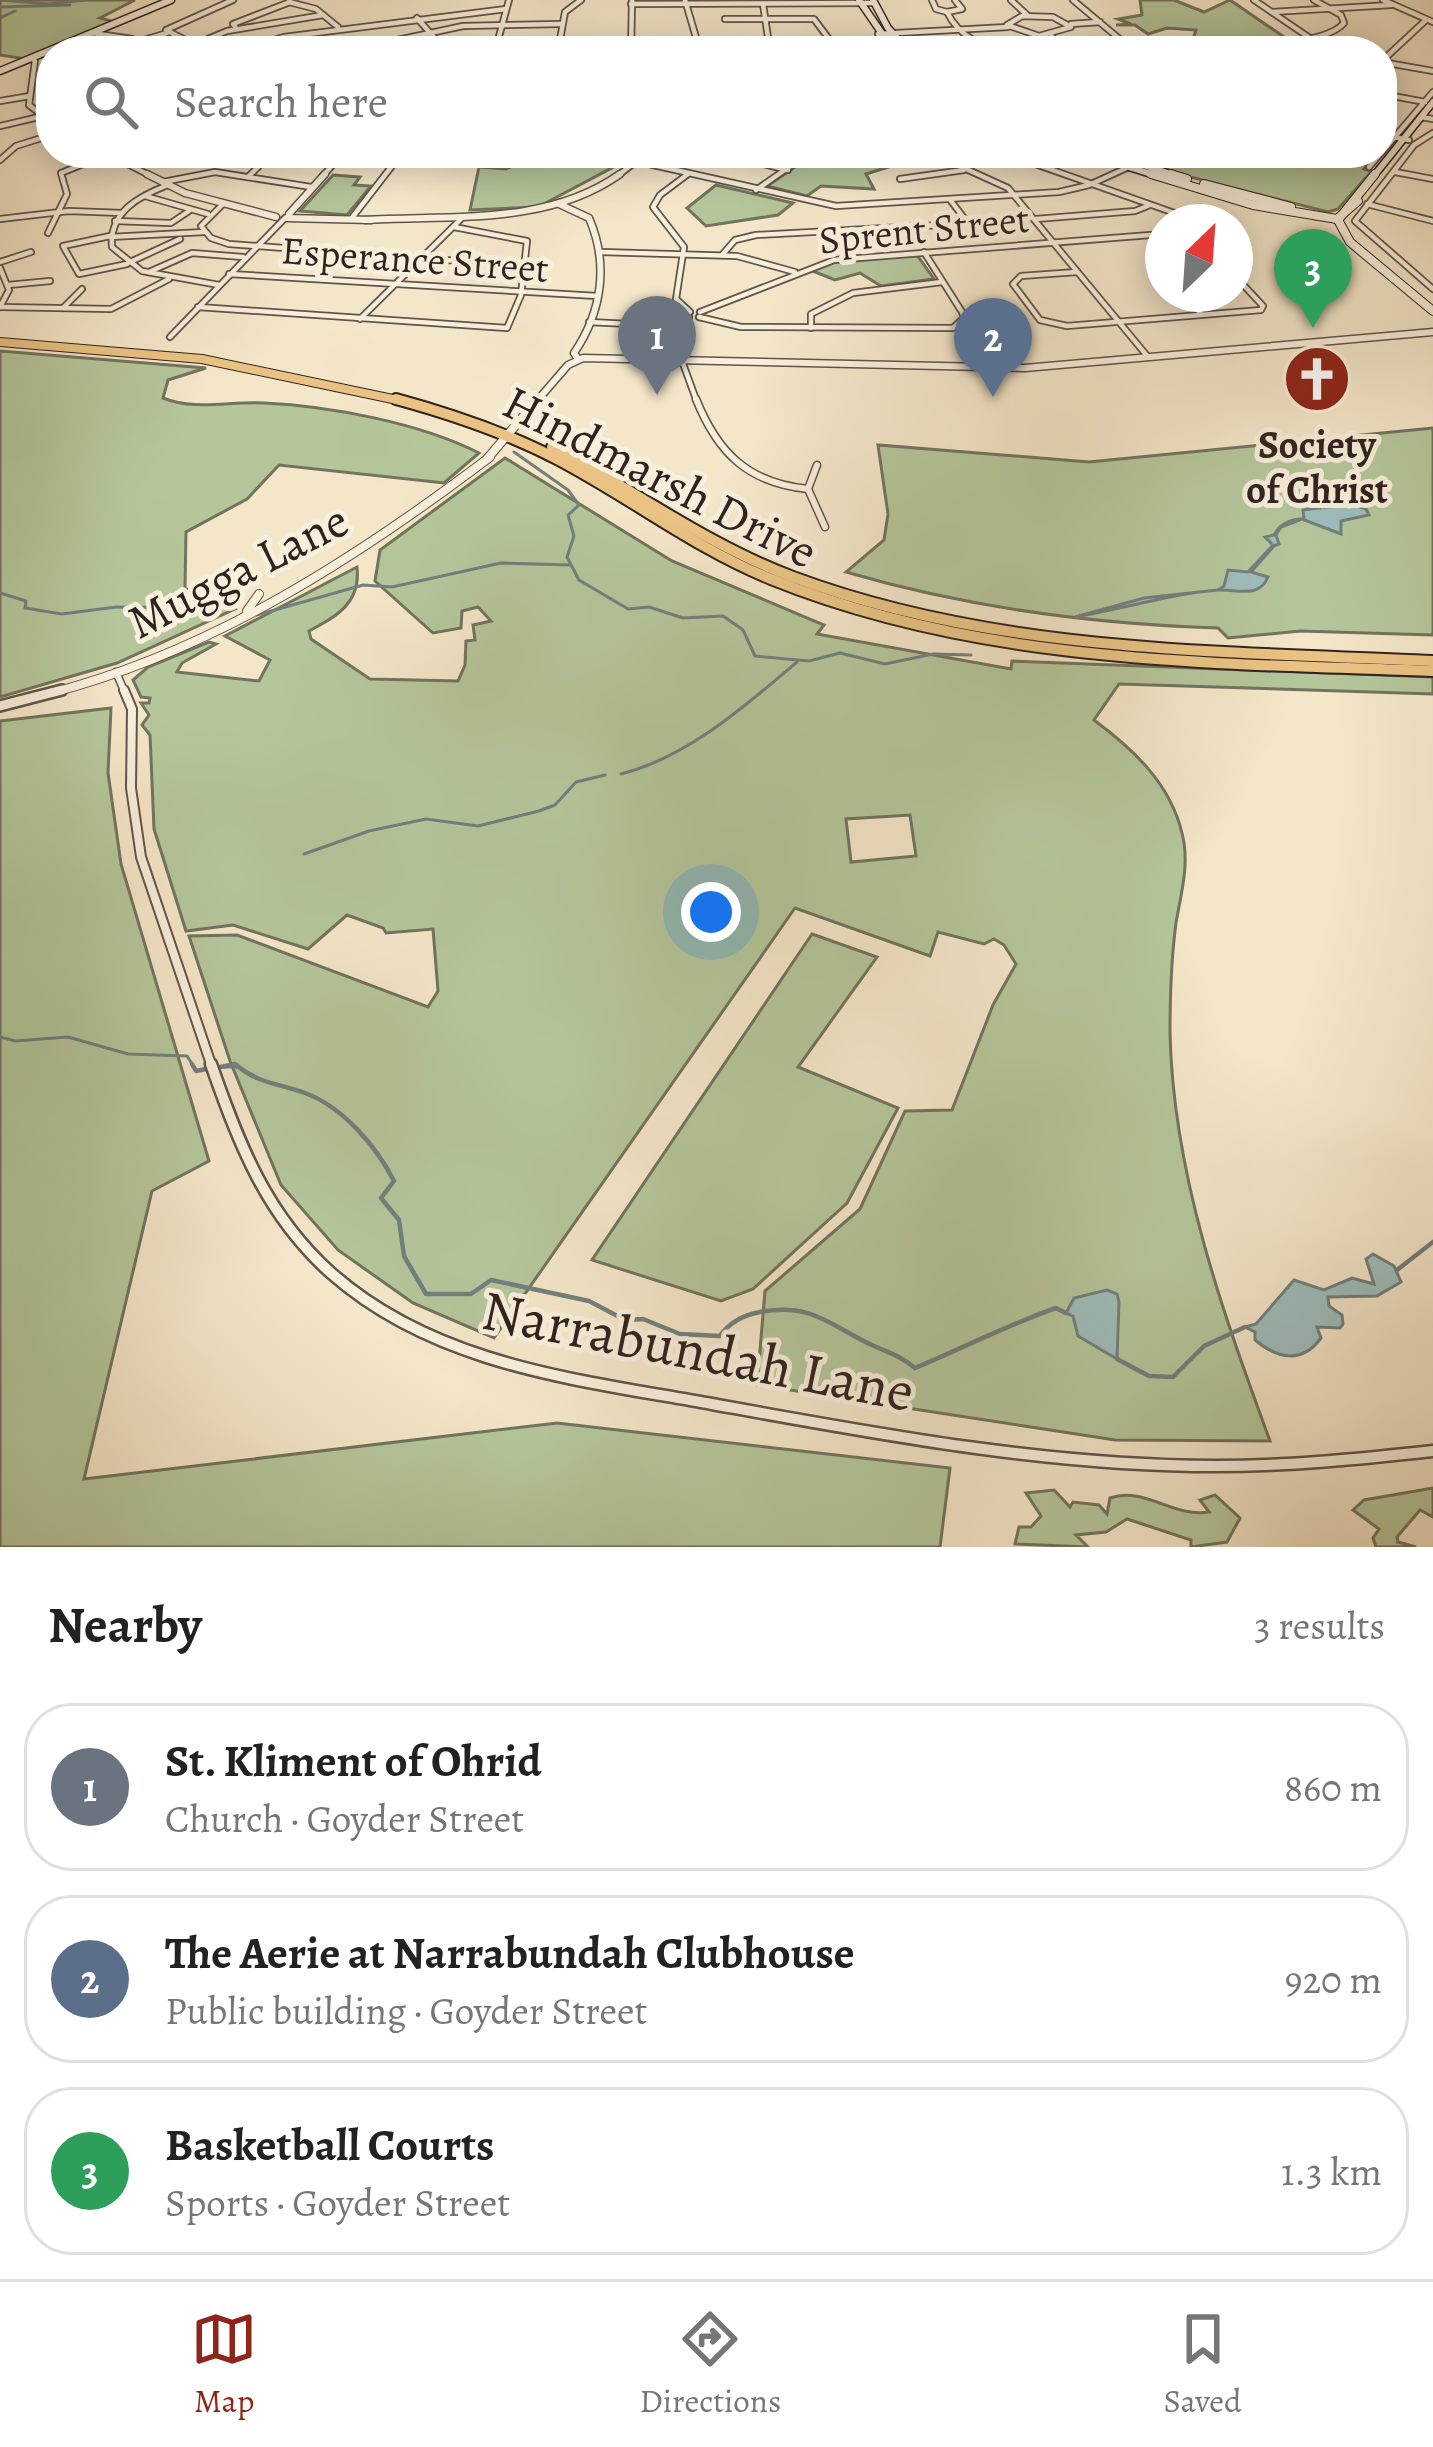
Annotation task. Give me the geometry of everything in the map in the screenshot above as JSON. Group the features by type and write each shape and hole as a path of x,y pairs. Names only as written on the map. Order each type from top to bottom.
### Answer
{"main road":[{"path":"85,36 171,0"},
{"path":"860,1 878,34"},
{"path":"873,1 893,34"},
{"path":"0,71 36,58"},
{"path":"1397,145 1429,116 1429,102"},
{"path":"1397,147 1402,139"},
{"path":"1149,168 1262,208 1324,224 1433,309"},
{"path":"1349,241 1343,209 1378,168"},
{"path":"1342,223 1384,168"},
{"path":"1128,169 1342,223 1379,263"},
{"path":"1262,208 1343,209"},
{"name":"Hindmarsh Drive","path":"0,340 107,349 255,371 422,407 513,434 735,563 806,592 903,622 988,641 1109,658 1433,671"},
{"name":"Hindmarsh Drive","path":"0,340 90,341 276,369 403,396 579,461 743,556 851,597 915,614 1088,642 1433,661"},
{"path":"489,429 497,436 494,453 540,451"}],"street":[{"path":"152,36 233,0"},
{"path":"281,0 323,15 340,29"},
{"path":"498,36 509,0"},
{"path":"560,36 565,12 581,0"},
{"path":"932,0 936,9 962,9 955,0"},
{"path":"1011,0 1028,16"},
{"path":"1073,0 1118,36"},
{"path":"1254,0 1306,36"},
{"path":"1315,0 1343,17 1342,27 1321,36"},
{"path":"1383,0 1429,21 1397,49"},
{"path":"631,36 632,2 873,1"},
{"path":"236,28 232,24 290,2"},
{"path":"685,2 695,36"},
{"path":"763,4 768,36"},
{"path":"1271,12 1391,5"},
{"path":"292,36 506,9"},
{"path":"947,11 962,36"},
{"path":"214,36 236,28 323,15"},
{"path":"1008,27 1010,20 1028,16 1070,24 1100,22"},
{"path":"416,17 433,36"},
{"path":"725,19 813,18 827,36"},
{"path":"413,36 501,25 561,24"},
{"path":"878,34 1008,27 1049,35 1069,31 1070,24"},
{"path":"92,33 110,36"},
{"path":"167,33 174,36"},
{"path":"27,62 30,107 36,111"},
{"path":"1397,65 1433,71"},
{"path":"1397,142 1433,92"},
{"path":"0,100 30,96"},
{"path":"1397,97 1429,102"},
{"path":"0,126 36,118"},
{"path":"1397,167 1414,145 1433,133"},
{"path":"1397,138 1402,139"},
{"path":"1,156 36,141"},
{"path":"48,233 67,191 62,172 72,168"},
{"path":"134,168 222,205 301,218 365,220 526,214 559,204 624,168"},
{"path":"248,177 257,168"},
{"path":"170,337 330,168"},
{"path":"351,219 390,168"},
{"path":"668,168 836,206 1014,196 1089,185 1128,169"},
{"path":"780,168 788,170"},
{"path":"1044,168 1147,204"},
{"path":"1396,168 1362,202 1357,226 1433,289"},
{"path":"900,179 965,169 1001,184 1148,357"},
{"path":"756,190 788,170"},
{"path":"1394,171 1433,179"},
{"path":"219,285 169,279 128,263 114,250 110,236 115,221 165,184 206,172 311,188"},
{"path":"689,315 676,299 682,254 679,236 656,213 654,203 690,174"},
{"path":"143,196 208,214"},
{"path":"722,254 735,240 756,235 959,224 964,218 951,201"},
{"path":"1362,202 1433,221"},
{"path":"559,204 589,218 602,252 599,291 578,348 581,359 1024,368 1432,332"},
{"path":"204,232 201,224 222,205"},
{"path":"1034,219 1145,207"},
{"path":"115,221 171,223 189,211"},
{"path":"0,219 58,212 122,213"},
{"path":"360,319 464,217"},
{"path":"198,307 499,330 508,326 521,296 527,243 522,238 454,227"},
{"path":"204,232 128,263 79,274 62,245 110,236 204,232 222,242 255,247 526,266"},
{"name":"Sprent Street","path":"699,315 796,272 845,258 1145,235"},
{"path":"31,251 0,268 8,285 0,307 115,308 169,279"},
{"path":"602,252 722,254 762,260 796,272"},
{"path":"590,322 650,325 699,315 728,327 953,328 964,318 924,252"},
{"path":"147,272 192,253 245,257"},
{"path":"1077,272 1021,276 1013,284 1050,325 1233,312"},
{"name":"Esperance Street","path":"229,274 521,296 599,291"},
{"path":"8,285 50,281"},
{"path":"811,328 811,314 820,305 887,286 942,282"},
{"path":"63,308 82,289"},
{"path":"1198,312 1202,316"},
{"name":"Mugga Lane","path":"0,706 116,672 244,616 410,520 494,453 567,366 581,359"},
{"path":"682,362 732,466 766,484 808,489"},
{"path":"817,465 808,489 824,527"},
{"path":"244,616 259,594"},
{"name":"Narrabundah Lane","path":"116,672 132,709 131,788 141,857 242,1154 263,1196 312,1258 397,1321 481,1358 556,1376 1046,1456 1238,1468 1433,1451"}],"green space":[{"path":"0,0 135,0 100,18 115,22 81,36 36,36 36,55 26,59 0,55"},
{"path":"1140,0 1174,0 1204,12 1230,0 1283,36 1194,36 1196,30 1167,28 1148,34 1135,25 1116,25 1131,24 1118,19 1142,15"},
{"path":"479,168 612,168 538,207 470,210"},
{"path":"794,168 886,168 866,174 874,189 821,186 807,196 767,186"},
{"path":"1159,169 1372,171 1338,209 1328,212"},
{"path":"333,175 360,177 354,185 371,186 347,215 300,211"},
{"path":"716,185 793,203 778,215 706,226 687,208"},
{"path":"917,255 934,279 881,286 860,273 835,280 810,270 832,262"},
{"path":"0,351 206,368 168,380 163,398 188,404 264,403 345,412 430,433 479,453 444,483 279,465 247,499 186,532 185,589 211,591 235,609 117,663 0,697"},
{"path":"1433,428 1433,635 1300,631 1228,638 1218,628 1124,623 984,604 846,572 884,540 888,514 878,445 1089,462"},
{"path":"505,458 672,561 824,625 817,634 1011,669 1012,661 1433,677 1433,694 1119,684 1094,720 1123,743 1159,783 1182,833 1185,867 1174,937 1170,1019 1180,1138 1218,1292 1270,1441 1115,1440 757,1385 765,1291 860,1209 905,1111 952,1110 993,1005 1016,964 994,939 984,944 938,932 930,956 795,908 494,1338 413,1303 338,1250 281,1185 230,1061 189,936 237,935 428,1007 438,991 433,929 386,933 347,915 308,949 233,925 186,931 154,829 150,735 142,725 149,715 141,703 149,703 150,698 141,697 133,680 148,667 209,642 216,644 182,663 177,672 259,681 270,660 225,636 357,567 351,599 338,614 309,631 311,639 370,679 458,681 465,665 466,641 475,640 473,625 491,621 478,607 462,611 461,628 433,633 375,581 380,550","holes":["910,815 916,856 851,862 846,819"]},
{"path":"111,708 108,773 121,864 209,1161 152,1191 84,1479 557,1423 950,1468 940,1547 0,1547 0,721"},
{"path":"812,934 877,957 798,1067 898,1108 847,1203 753,1289 721,1301 592,1260"},
{"path":"1433,1488 1433,1517 1420,1510 1397,1537 1398,1542 1416,1547 1376,1547 1373,1538 1379,1529 1353,1510 1364,1500"},
{"path":"1054,1490 1070,1507 1073,1502 1099,1505 1107,1514 1110,1498 1123,1495 1196,1513 1209,1512 1200,1500 1215,1495 1240,1518 1227,1542 1191,1547 1191,1540 1127,1519 1106,1532 1076,1535 1088,1547 1015,1544 1019,1527 1031,1527 1041,1516 1026,1493"}],"water":[{"path":"1350,504 1366,509 1369,515 1341,521 1341,534 1302,519 1303,510"},
{"path":"1302,519 1281,527 1276,535 1279,544 1251,572 1268,577 1253,591 1218,590 1228,570 1248,572 1273,545 1265,537 1274,535 1279,528 1286,522"},
{"path":"1218,590 1182,595 1075,617 1144,598"},
{"path":"1373,1254 1394,1266 1401,1282 1377,1296 1328,1297 1343,1324 1340,1328 1317,1327 1321,1338 1306,1352 1281,1355 1255,1340 1255,1332 1245,1327 1256,1324 1294,1280 1324,1290 1352,1278 1374,1284 1366,1259"},
{"path":"1107,1290 1117,1294 1119,1302 1117,1359 1078,1336 1073,1316 1066,1313 1074,1298"}],"waterway":[{"path":"1,0 47,4 86,0"},
{"path":"0,7 70,5"},
{"path":"0,18 15,11"},
{"path":"514,452 568,490 579,505 568,515 574,536 567,557 579,580 628,609 649,607 683,618 723,616 743,630 755,656 809,661 840,653 885,664 933,654 971,655"},
{"path":"257,615 363,585 392,587 501,563 570,565"},
{"path":"0,593 26,601 25,608 62,614 116,607 215,608"},
{"path":"621,774 692,743 797,662"},
{"path":"304,854 369,831 426,819 478,826 539,811 555,805 576,782 605,775"},
{"path":"0,1037 15,1041 68,1037 128,1054 187,1056 194,1067"},
{"path":"192,1064 196,1071 206,1069"},
{"path":"216,1068 235,1064 260,1079 319,1099 357,1129 394,1181 381,1198 399,1220 404,1256 426,1294 471,1294 491,1280 589,1301 625,1320 643,1319 680,1334 720,1336 748,1315 794,1310 820,1318 915,1368 1056,1308 1066,1313"},
{"path":"221,1067 238,1067"},
{"path":"1397,1270 1433,1242"},
{"path":"1117,1359 1149,1376 1173,1377 1204,1346 1245,1327"}],"place":[{"name":"Basketball Courts","path":"1313,328"},
{"name":"Society of Christ","path":"1317,379"},
{"name":"St. Kliment of Ohrid","path":"657,395"},
{"name":"The Aerie at Narrabundah Clubhouse","path":"993,397"}]}
